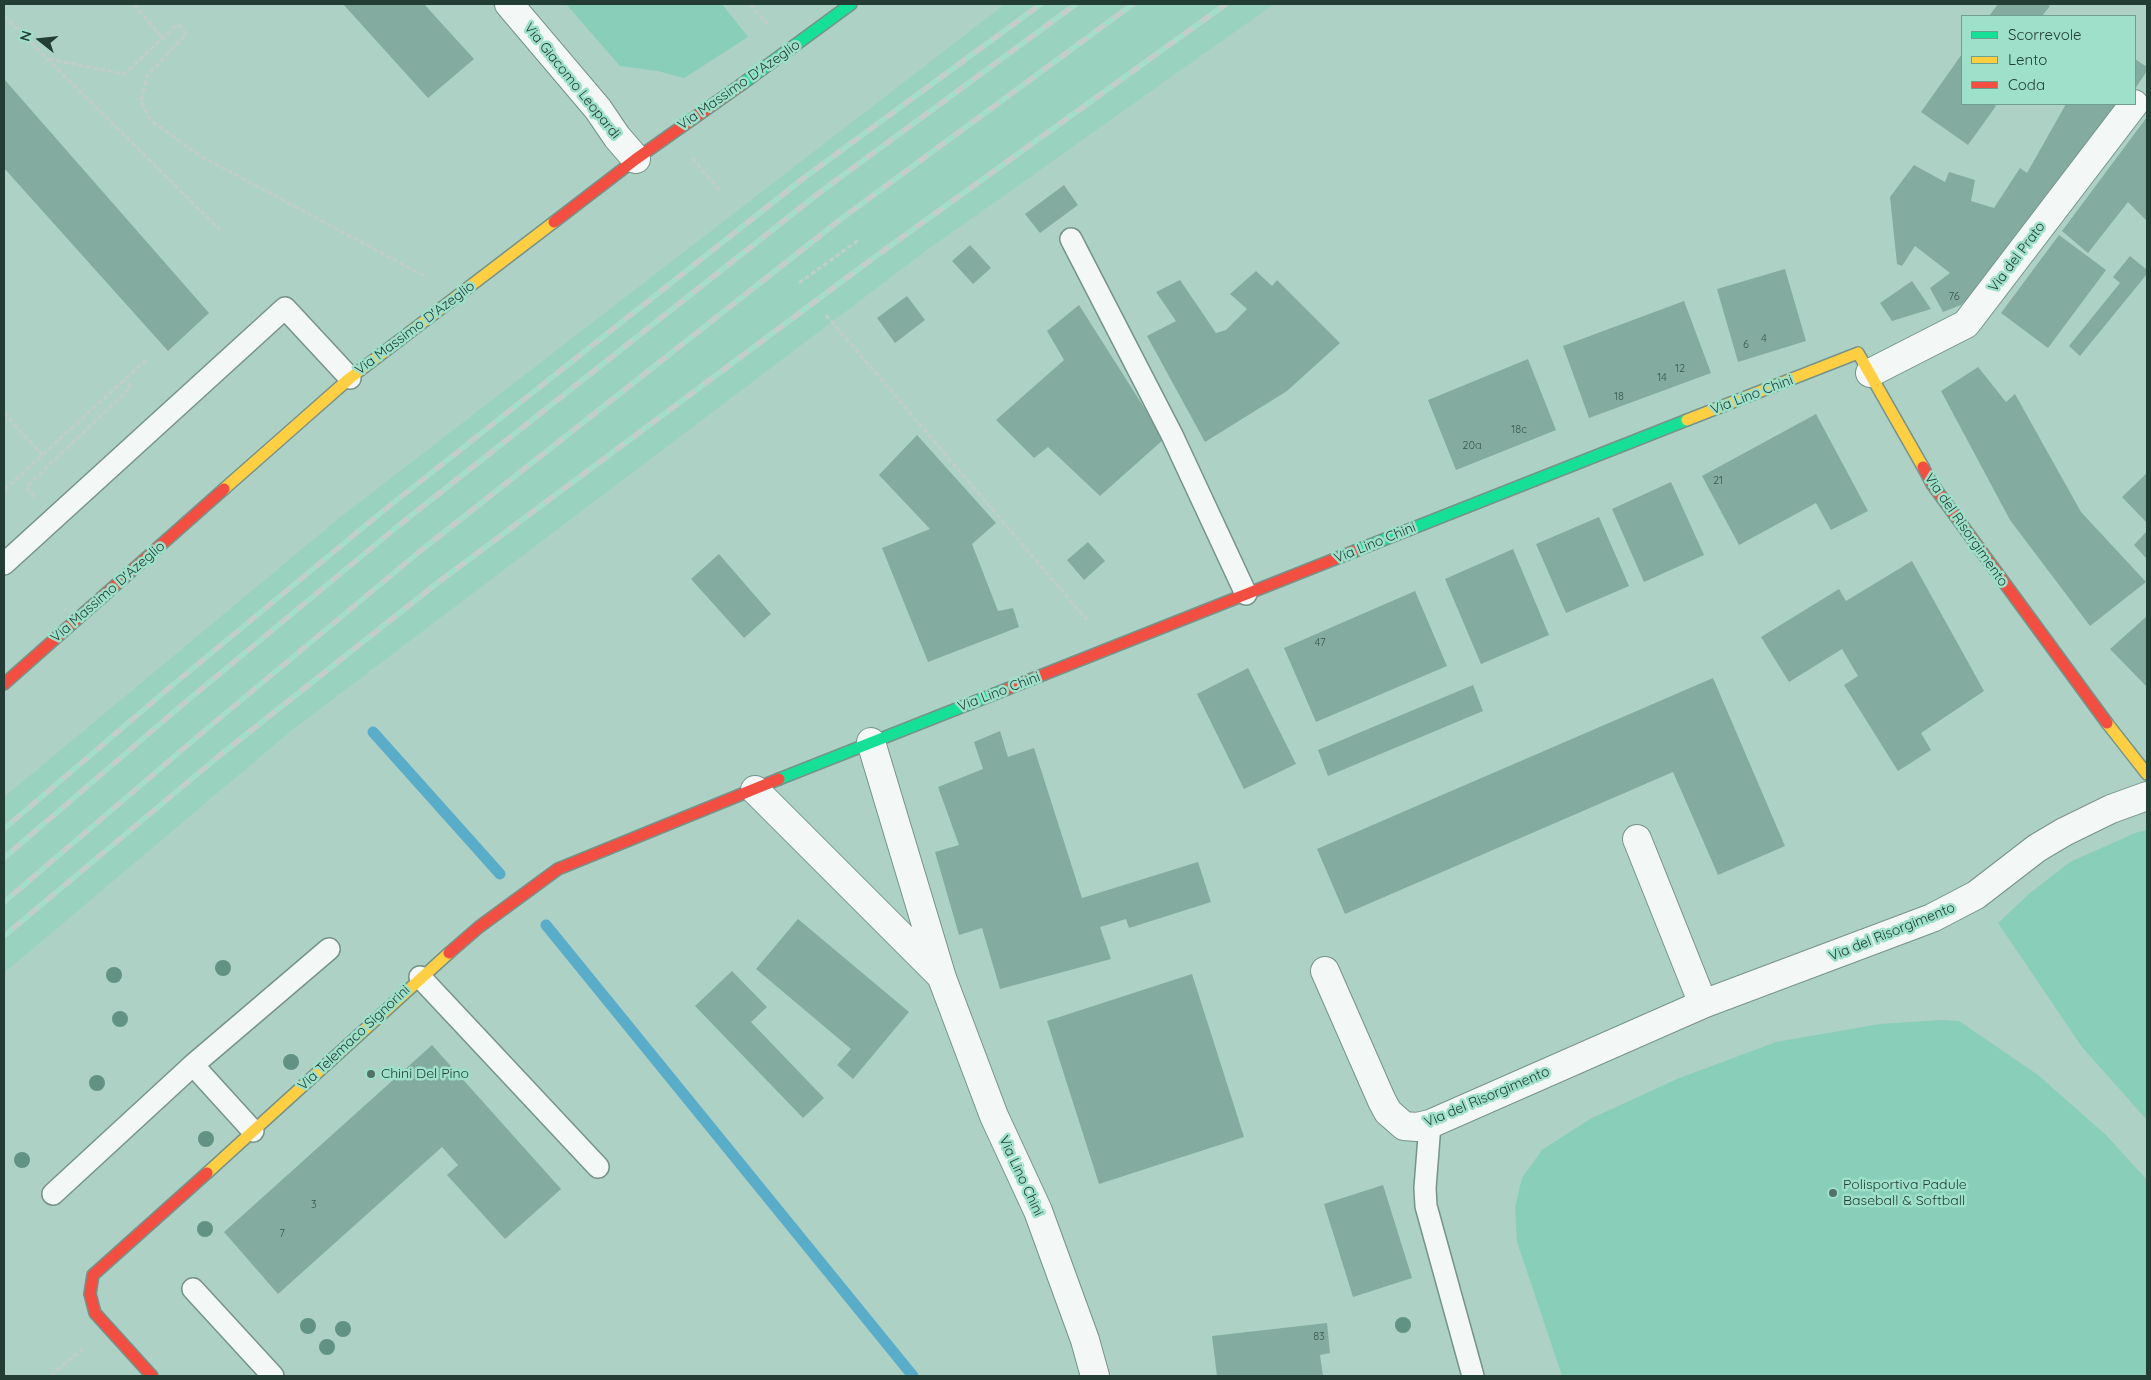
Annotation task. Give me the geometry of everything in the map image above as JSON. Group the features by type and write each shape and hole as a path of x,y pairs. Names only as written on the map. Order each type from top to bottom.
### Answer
{"street":[{"name":"Via Giacomo Leopardi","path":"509,4 598,109 617,137 636,159"},
{"name":"Via Massimo D'Azeglio","path":"4,684 350,378 636,159 787,52 851,4"},
{"name":"Via del Prato","path":"2136,103 2147,87"},
{"name":"Via del Prato","path":"1870,373 1966,324 2134,105"},
{"name":"Via Lino Chini","path":"942,978 755,790 870,742 1858,353 1870,373"},
{"name":"Via del Risorgimento","path":"1870,373 1932,484 2083,693 2147,774"},
{"name":"Via Lino Chini","path":"870,742 942,978 994,1116 1038,1211 1085,1340 1095,1376"},
{"name":"Via Telemaco Signorini","path":"152,1376 95,1313 90,1302 88,1288 93,1275 420,976 478,927 558,869 755,790"},
{"name":"Via del Risorgimento","path":"1325,971 1388,1112 1404,1126 1417,1127 1430,1124 1703,1004 1940,914 1982,891 2037,848 2064,832 2111,809 2147,796"},
{"path":"1637,839 1703,1004"}],"lane":[{"path":"1071,239 1172,435 1246,594"},
{"path":"4,564 285,308 350,378"},
{"path":"52,1194 194,1065 329,949"},
{"path":"420,976 598,1167"},
{"path":"194,1065 252,1131"},
{"path":"1430,1124 1425,1188 1426,1206 1473,1376"},
{"path":"193,1289 273,1376"}],"path":[{"path":"134,4 162,39"},
{"path":"4,16 220,230"},
{"path":"49,59 124,74 178,24 186,34 147,76 141,101 150,120 199,155 427,277 453,300"},
{"path":"671,133 721,192"},
{"path":"799,283 860,240"},
{"path":"826,314 1111,648"},
{"path":"4,490 148,358"},
{"path":"4,413 42,455"},
{"path":"51,1376 108,1327"}],"shaded area":[{"path":"566,4 722,4 748,37 684,78 658,71 620,66"},
{"path":"1005,4 1274,4 923,253 292,730 4,973 4,797 338,519"},
{"path":"2147,830 2147,1120 2082,1047 1998,923 2030,893 2070,862 2135,833"},
{"name":"Polisportiva Padule Baseball & Softball","path":"1943,1020 1959,1021 2038,1075 2106,1135 2147,1180 2147,1376 1562,1376 1517,1242 1515,1207 1522,1178 1542,1150 1590,1119 1677,1079 1776,1042 1880,1024"}],"building":[{"path":"343,4 424,4 474,59 428,98"},
{"path":"1998,4 2046,4 2050,6 2043,15 1990,15"},
{"path":"1961,55 1961,105 1996,106 1968,145 1921,112"},
{"path":"2136,60 2147,67 2147,71 2136,88"},
{"path":"4,79 209,313 168,351 4,168"},
{"path":"2065,105 2124,105 1971,296 1961,305 1943,312 1930,288 1950,273 1915,246 1902,266 1897,264 1890,197 1914,165 1945,182 1949,172 1975,180 1971,201 1994,208 2020,168 2027,173"},
{"path":"2147,117 2147,221 2128,202 2088,253 2062,231"},
{"path":"1064,185 1078,205 1040,233 1025,214"},
{"path":"2059,235 2106,270 2048,348 2001,313"},
{"path":"970,245 991,268 973,284 952,261"},
{"path":"2130,256 2147,270 2147,274 2080,356 2069,346 2120,283 2113,277"},
{"path":"1785,269 1806,341 1738,362 1717,289"},
{"path":"1256,271 1272,286 1277,280 1340,343 1287,391 1205,442 1147,336 1176,321 1156,292 1180,280 1216,333 1226,330 1247,309 1230,294"},
{"path":"1912,281 1931,309 1892,321 1880,303"},
{"path":"907,296 925,320 895,343 877,318"},
{"path":"1684,301 1711,373 1589,418 1563,346"},
{"path":"1079,305 1164,439 1100,496 1048,447 1034,458 996,420 1064,360 1047,331"},
{"path":"1528,359 1556,430 1456,470 1428,400"},
{"path":"1978,367 2006,402 2015,394 2081,512 2146,582 2090,626 2010,520 1941,391"},
{"path":"1816,414 1868,511 1831,530 1816,503 1739,545 1702,476"},
{"path":"917,435 996,523 972,544 998,611 1013,608 1019,627 928,662 882,548 930,529 879,475"},
{"path":"2147,473 2147,523 2122,497"},
{"path":"1671,482 1704,555 1644,582 1612,509"},
{"path":"1599,517 1629,586 1566,613 1536,544"},
{"path":"2147,531 2147,559 2134,545"},
{"path":"1088,542 1105,561 1084,580 1067,560"},
{"path":"1513,549 1549,635 1481,664 1445,579"},
{"path":"719,554 771,614 744,638 691,579"},
{"path":"1912,561 1984,691 1921,733 1931,750 1898,771 1844,685 1858,676 1842,649 1789,682 1761,637 1839,589 1846,601"},
{"path":"1415,591 1447,666 1316,722 1284,648"},
{"path":"2147,616 2147,687 2110,649"},
{"path":"1248,668 1296,764 1244,789 1197,694"},
{"path":"1713,678 1785,846 1718,875 1673,772 1345,914 1317,849"},
{"path":"1473,685 1483,711 1328,776 1318,750"},
{"path":"1000,731 1008,757 1034,748 1082,898 1198,862 1211,902 1129,928 1126,919 1100,927 1111,959 1000,989 982,928 959,935 935,852 959,845 938,787 983,769 974,742"},
{"path":"798,919 909,1012 853,1079 837,1065 851,1049 756,969"},
{"path":"732,971 767,1007 751,1022 824,1098 803,1118 695,1006"},
{"path":"1192,974 1244,1137 1099,1184 1047,1021"},
{"path":"432,1045 561,1189 505,1239 447,1175 458,1165 442,1147 278,1294 224,1232"},
{"path":"1383,1185 1412,1278 1353,1297 1324,1204"},
{"path":"1327,1323 1330,1353 1320,1355 1323,1376 1217,1376 1212,1336"}],"waterway":[{"path":"373,732 500,874"},
{"path":"546,925 913,1376"}],"railway":[{"path":"4,829 169,688 383,511 805,177 1041,4"},
{"path":"4,858 182,705 398,526 819,193 1076,4"},
{"path":"4,902 203,732 419,552 841,219 1133,4"},
{"path":"4,936 219,756 436,584 872,259 1226,4"}],"traffic: fast":[{"path":"742,84 851,4"},
{"path":"1355,551 1687,420"},
{"path":"779,779 1007,689"}],"traffic: slow":[{"path":"224,489 350,378 554,222"},
{"path":"1687,420 1858,353 1923,467"},
{"path":"2107,723 2147,774"},
{"path":"207,1173 449,953"}],"traffic: jam":[{"path":"554,222 636,159 742,84"},
{"path":"1923,467 1932,484 2107,723"},
{"path":"4,684 224,489"},
{"path":"1007,689 1355,551"},
{"path":"449,953 479,927 558,869 779,779"},
{"path":"152,1376 95,1313 90,1294 93,1275 207,1173"}],"place":[{"name":"Chini Del Pino","path":"371,1074"},
{"name":"Polisportiva Padule Baseball & Softball","path":"1833,1193"}]}
